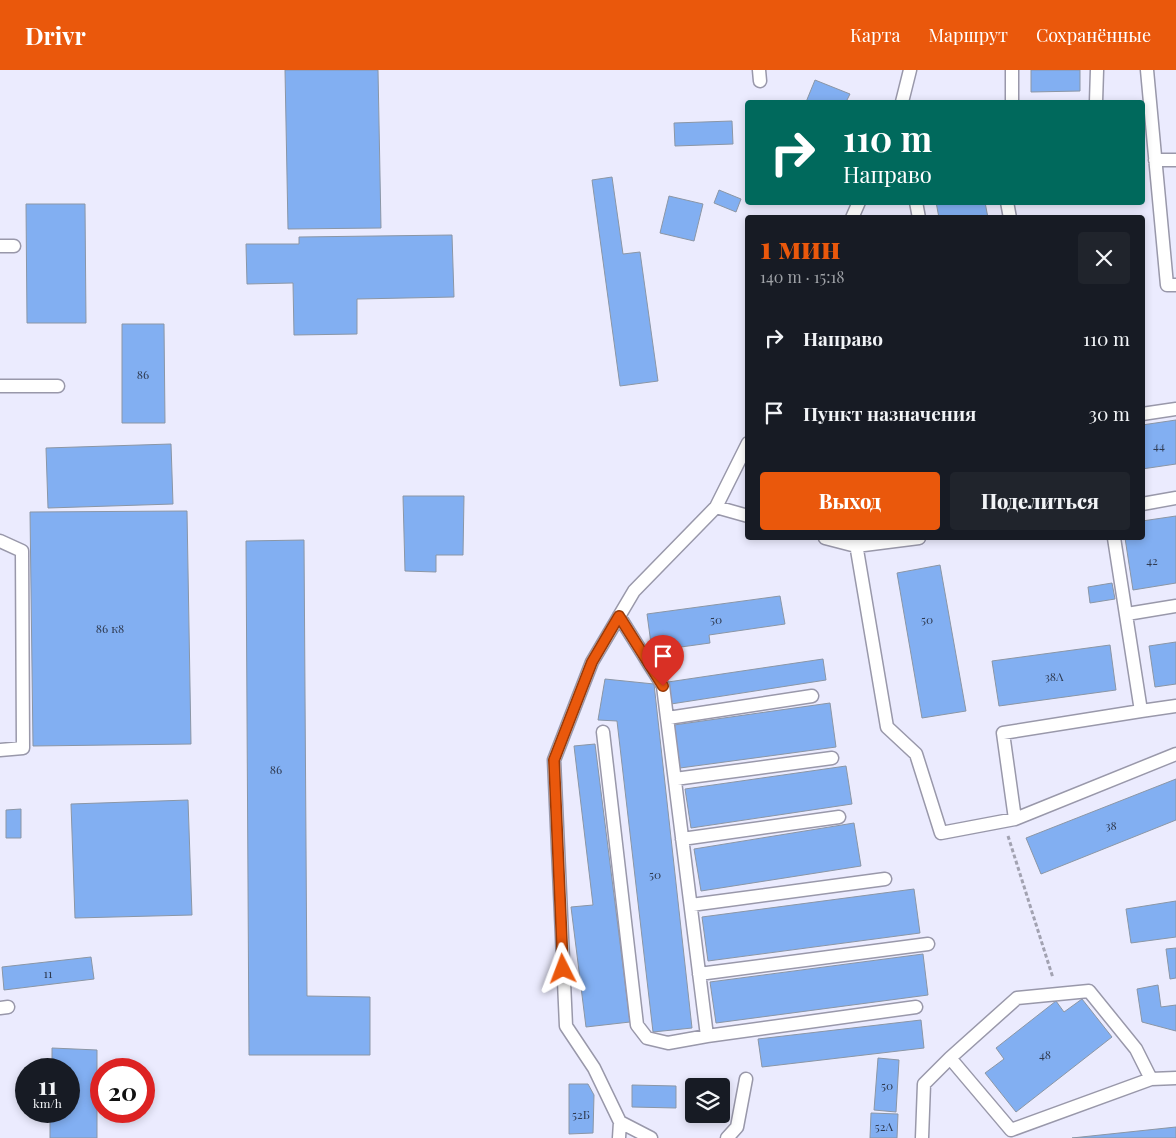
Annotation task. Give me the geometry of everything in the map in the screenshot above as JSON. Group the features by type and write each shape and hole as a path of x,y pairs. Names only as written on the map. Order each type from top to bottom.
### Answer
{"lane":[{"path":"902,100 910,70 918,70"},
{"path":"1012,70 1012,100"},
{"path":"1096,70 1096,100"},
{"path":"1147,70 1167,285 1176,285"},
{"path":"1155,160 1176,160"},
{"path":"0,246 14,246"},
{"path":"0,386 58,386"},
{"path":"1145,413 1176,408"},
{"path":"619,1138 620,1122 594,1068 566,1026 554,760 592,662 634,591 716,506 745,449"},
{"path":"1145,503 1176,498"},
{"path":"716,506 745,515"},
{"path":"840,540 856,542 888,540"},
{"path":"1114,540 1141,711"},
{"path":"0,541 22,551 23,748 0,750"},
{"path":"856,542 888,727 916,754 941,833 1009,820 1176,754"},
{"path":"1127,614 1176,606"},
{"path":"619,616 663,686 707,1036"},
{"path":"668,718 812,696"},
{"path":"1009,820 1003,733 1176,706"},
{"path":"603,732 637,1025 647,1038 668,1043 916,1008"},
{"path":"675,779 832,758"},
{"path":"682,840 839,817"},
{"path":"691,905 885,879"},
{"path":"699,974 928,944"},
{"path":"922,1138 924,1084 1017,998 1089,991 1136,1049 1151,1079"},
{"path":"950,1058 1011,1130 1151,1079 1176,1078"},
{"path":"727,1138 737,1127 746,1079"},
{"path":"620,1122 651,1138"}],"path":[{"path":"1009,820 1059,994"}],"building":[{"path":"285,70 378,70 381,228 288,229"},
{"path":"1031,70 1080,70 1080,91 1031,92"},
{"path":"815,80 850,94 847,100 807,100"},
{"path":"732,121 733,144 675,146 674,123"},
{"path":"612,177 623,254 640,252 658,381 620,386 592,180"},
{"path":"719,190 741,199 736,212 714,203"},
{"path":"669,196 703,204 694,241 660,233"},
{"path":"26,204 85,204 86,323 27,323"},
{"path":"937,205 986,205 987,215 938,215"},
{"path":"452,235 454,297 357,299 357,334 294,335 293,283 247,284 246,244 299,244 299,237"},
{"path":"122,324 164,324 165,423 122,423"},
{"path":"1176,420 1176,464 1145,469 1145,425"},
{"path":"171,444 173,504 48,508 46,448"},
{"path":"403,496 464,496 463,555 436,555 436,572 405,571"},
{"path":"187,511 191,744 33,746 30,512"},
{"path":"1176,516 1176,583 1133,590 1125,540 1145,540 1145,521"},
{"path":"304,540 307,996 370,997 370,1055 249,1055 246,541"},
{"path":"940,565 966,711 922,718 897,573"},
{"path":"1112,583 1115,599 1090,603 1088,587"},
{"path":"780,596 785,624 709,635 710,643 652,651 647,614"},
{"path":"1176,642 1176,684 1155,687 1149,646"},
{"path":"1110,645 1116,690 999,706 992,661"},
{"path":"823,659 826,680 671,704 668,682"},
{"path":"605,679 654,684 692,1028 653,1032 617,721 598,720"},
{"path":"830,703 836,747 680,768 674,725"},
{"path":"595,744 630,1022 586,1027 571,907 593,905 574,746"},
{"path":"846,766 852,804 691,828 685,789"},
{"path":"1176,779 1176,820 1041,874 1026,838"},
{"path":"188,800 192,915 75,918 71,804"},
{"path":"21,809 21,838 6,838 6,810"},
{"path":"854,823 861,866 701,891 694,849"},
{"path":"914,889 920,933 708,961 702,917"},
{"path":"1176,901 1176,937 1131,943 1126,909"},
{"path":"1176,948 1176,978 1170,979 1166,949"},
{"path":"923,954 928,995 716,1023 710,982"},
{"path":"91,957 94,979 4,990 2,967"},
{"path":"1158,985 1161,1007 1176,1005 1176,1031 1142,1022 1137,989"},
{"path":"1082,999 1112,1037 1016,1112 985,1073 1004,1059 996,1048 1056,1001 1064,1012"},
{"path":"921,1020 924,1048 762,1067 758,1039"},
{"path":"52,1048 97,1050 97,1058 90,1058 90,1123 97,1123 97,1138 50,1138 50,1123 80,1123 80,1058 52,1058"},
{"path":"878,1058 899,1060 896,1112 874,1110"},
{"path":"569,1084 588,1084 594,1095 593,1133 569,1134"},
{"path":"632,1085 676,1086 676,1108 632,1107"},
{"path":"871,1113 898,1114 897,1138 870,1138"},
{"path":"1176,1127 1176,1138 1072,1138"}],"route":[{"path":"563,969 554,760 592,662 619,616 663,686"}]}
